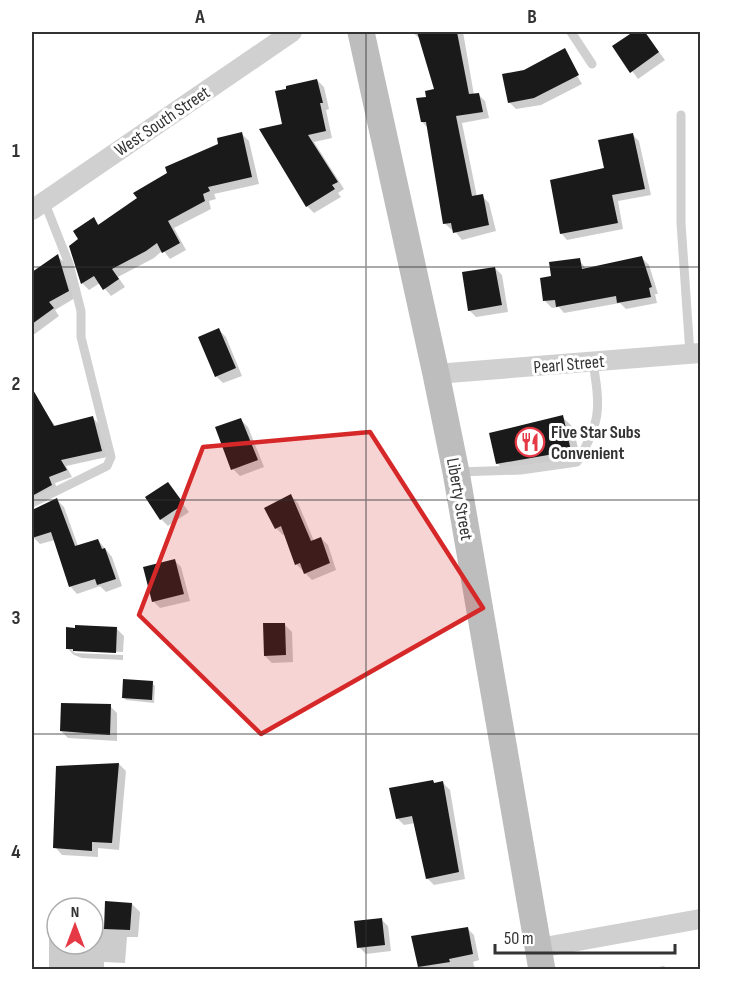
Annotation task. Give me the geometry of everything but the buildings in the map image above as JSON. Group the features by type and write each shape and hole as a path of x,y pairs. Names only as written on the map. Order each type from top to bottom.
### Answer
{"street":[{"name":"West South Street","path":"38,206 292,32"},
{"name":"Liberty Street","path":"361,32 456,472 540,959"},
{"name":"Pearl Street","path":"436,374 695,353"},
{"path":"540,959 700,918"}],"lane":[{"path":"571,32 592,64"},
{"path":"681,114 681,223 695,353"},
{"path":"32,503 107,466 111,457 81,337 81,311 69,264 38,206"},
{"path":"456,472 521,470 577,462 597,418 599,402 593,362"}],"highlighted area":[{"path":"370,432 483,608 261,734 139,615 203,447"}],"place":[{"name":"Five Star Subs Convenient","path":"530,442"}]}
